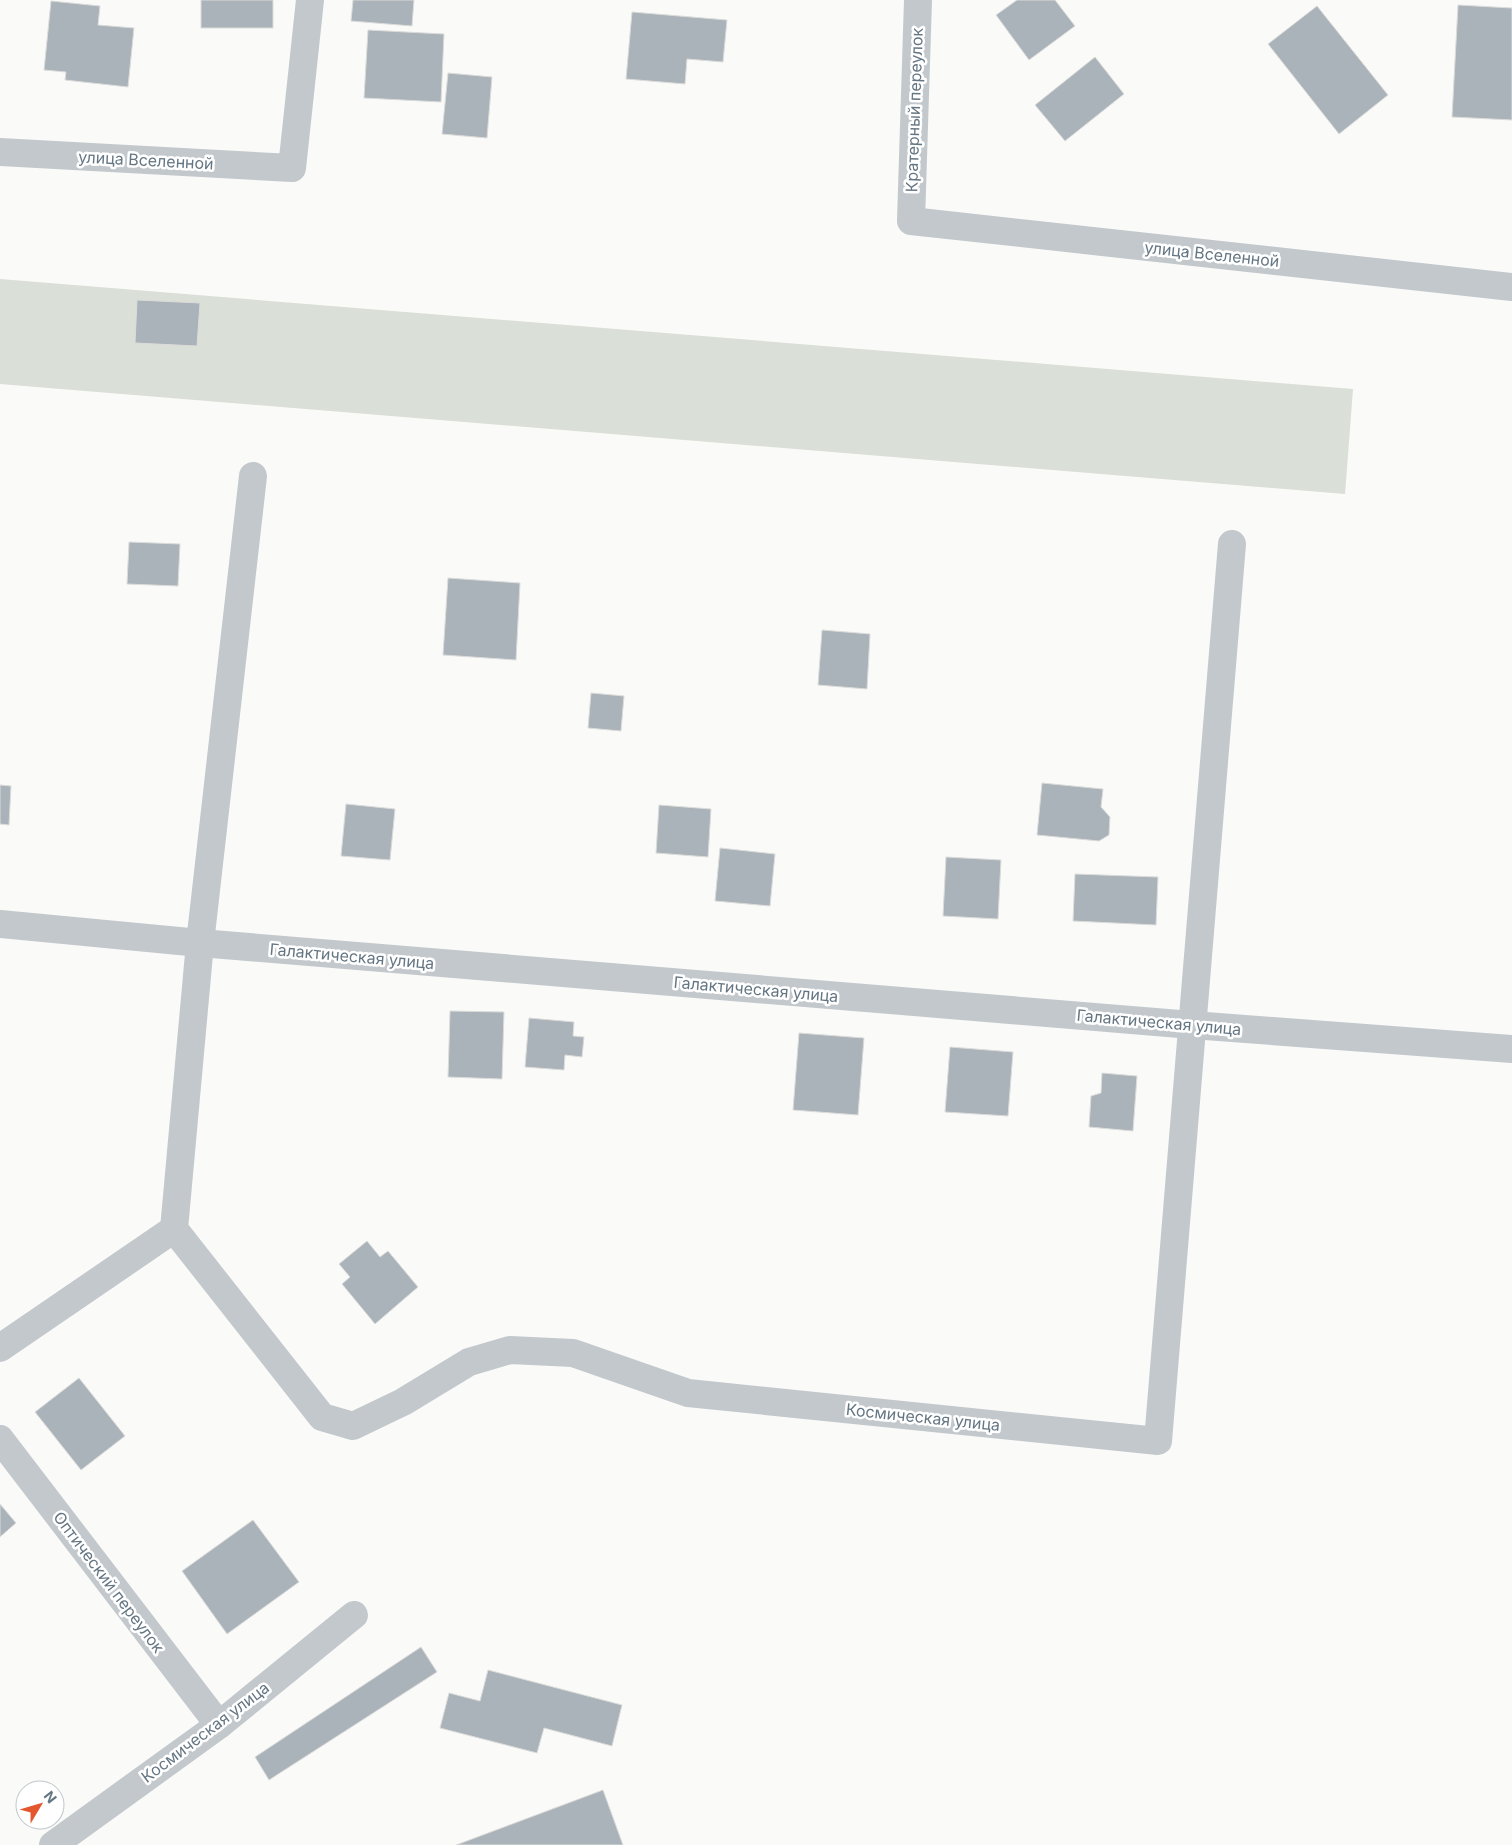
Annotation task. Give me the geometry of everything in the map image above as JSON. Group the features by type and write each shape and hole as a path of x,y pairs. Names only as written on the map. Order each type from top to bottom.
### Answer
{"street":[{"name":"улица Вселенной","path":"0,152 292,168 310,0"},
{"name":"Кратерный переулок","path":"911,221 918,0"},
{"name":"улица Вселенной","path":"911,221 1512,287"},
{"path":"0,1348 174,1228 200,944 253,476"},
{"path":"1192,1025 1232,544"},
{"name":"Галактическая улица","path":"0,924 200,944 1192,1025 1512,1049"},
{"name":"Космическая улица","path":"174,1228 322,1418 353,1426 403,1402 469,1362 510,1350 573,1353 688,1393 1158,1441 1192,1025"},
{"name":"Оптический переулок","path":"0,1439 219,1725"},
{"name":"Космическая улица","path":"53,1845 219,1725 354,1615"}],"shaded area":[{"path":"0,279 1353,389 1345,494 0,384"}],"building":[{"path":"201,0 273,0 273,28 201,28"},
{"path":"353,0 414,0 412,26 351,21"},
{"path":"1017,0 1055,0 1075,26 1029,60 996,15"},
{"path":"51,1 100,6 98,25 134,28 128,87 65,80 66,72 44,70"},
{"path":"1458,5 1512,8 1512,120 1452,117"},
{"path":"1317,6 1388,95 1339,134 1268,44"},
{"path":"632,12 727,20 723,62 687,59 685,84 626,79"},
{"path":"368,30 444,34 441,102 364,98"},
{"path":"1095,57 1124,94 1065,141 1035,105"},
{"path":"448,73 492,77 487,138 442,134"},
{"path":"137,300 200,303 197,346 135,343"},
{"path":"129,542 180,544 178,586 127,584"},
{"path":"448,578 520,583 516,660 443,655"},
{"path":"822,630 870,634 867,689 818,685"},
{"path":"591,693 624,696 621,731 588,728"},
{"path":"1042,783 1103,789 1101,807 1110,817 1109,835 1099,841 1037,835"},
{"path":"0,785 11,786 9,825 0,824"},
{"path":"346,804 395,809 390,860 341,856"},
{"path":"659,805 711,809 708,857 656,853"},
{"path":"720,848 775,854 770,906 715,901"},
{"path":"946,857 1001,860 998,919 943,916"},
{"path":"1075,874 1158,877 1156,925 1073,921"},
{"path":"450,1011 504,1012 502,1079 448,1077"},
{"path":"529,1018 574,1022 573,1036 584,1037 582,1057 565,1055 564,1070 525,1067"},
{"path":"799,1033 864,1038 858,1115 793,1110"},
{"path":"950,1047 1013,1052 1008,1116 945,1112"},
{"path":"1102,1073 1137,1076 1133,1131 1089,1127 1091,1096 1101,1093"},
{"path":"367,1241 380,1257 388,1251 418,1287 375,1324 342,1284 350,1277 339,1264"},
{"path":"79,1378 125,1436 81,1470 35,1412"},
{"path":"0,1504 16,1523 0,1537"},
{"path":"253,1520 299,1582 227,1634 182,1571"},
{"path":"421,1647 437,1672 269,1780 255,1757"},
{"path":"488,1670 622,1705 612,1746 544,1728 537,1753 440,1728 449,1693 480,1701"},
{"path":"603,1790 623,1845 456,1845"}]}
